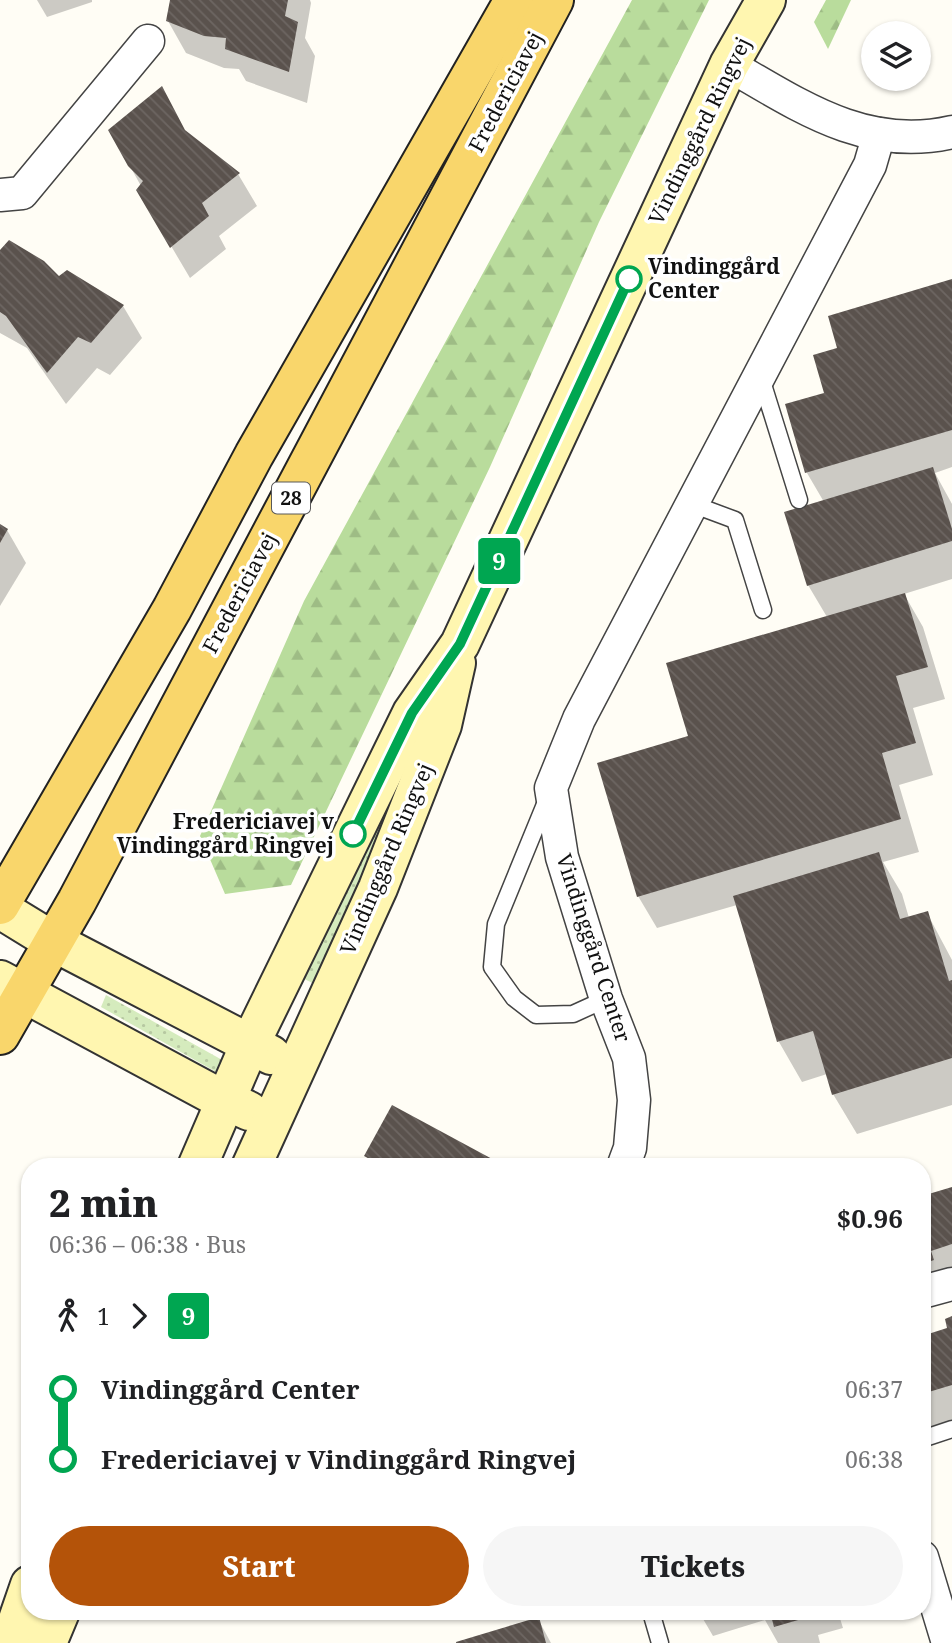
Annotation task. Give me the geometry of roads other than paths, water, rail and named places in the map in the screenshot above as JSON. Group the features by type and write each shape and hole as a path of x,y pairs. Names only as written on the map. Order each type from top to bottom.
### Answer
{"main road":[{"name":"Fredericiavej","path":"0,907 172,610 254,456 514,0"},
{"name":"Fredericiavej","path":"0,1035 12,987 54,942 554,0"}],"street":[{"name":"Vindinggård Ringvej","path":"201,1158 250,1044 412,713 460,644 729,65 766,0"},
{"path":"0,195 22,193 148,41"},
{"path":"729,65 813,113 848,128 879,134 931,137 952,132"},
{"path":"551,788 579,719 870,165 879,134"},
{"name":"Vindinggård Ringvej","path":"255,1158 378,888 442,725 460,644"},
{"name":"Vindinggård Center","path":"551,788 562,858 606,999 629,1058 633,1090 630,1147 626,1158"},
{"path":"0,907 54,942 295,1067"},
{"path":"12,987 226,1101 271,1120"},
{"path":"931,1290 952,1284"},
{"path":"931,1587 948,1643"},
{"path":"10,1643 21,1611"},
{"path":"47,1643 57,1620"}],"lane":[{"path":"760,375 799,500"},
{"path":"692,504 735,520 763,610"},
{"path":"551,788 496,924 492,967 514,998 536,1015 573,1014 606,999"},
{"path":"931,1436 952,1429"},
{"path":"653,1620 660,1643"}],"place":[{"name":"Vindinggård Center","path":"629,279"},
{"name":"Fredericiavej v Vindinggård Ringvej","path":"353,834"}]}
